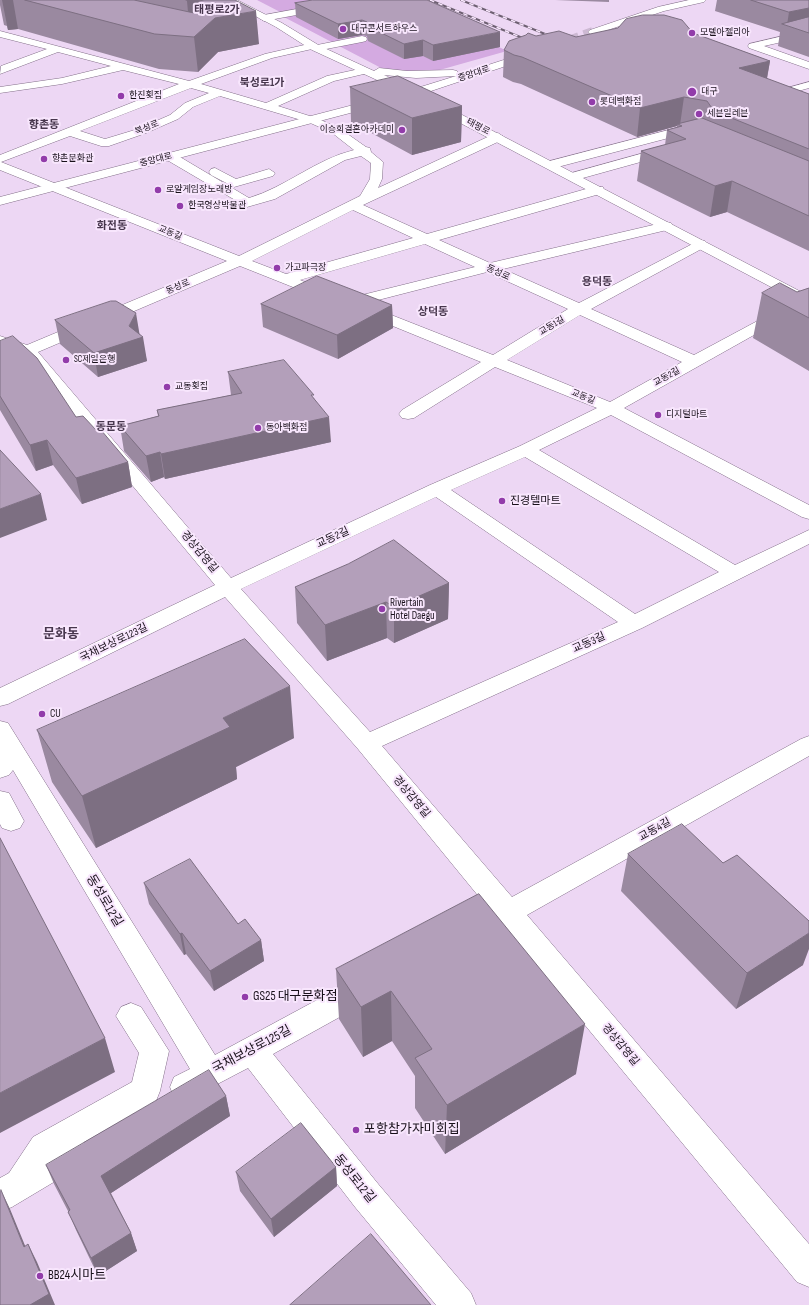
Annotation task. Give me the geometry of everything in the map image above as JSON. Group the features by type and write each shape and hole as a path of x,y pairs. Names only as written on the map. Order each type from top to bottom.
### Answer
{"street":[{"name":"태평로","path":"230,0 314,47 413,94 498,137 807,302"},
{"path":"264,18 361,0"},
{"path":"593,32 661,9 701,0"},
{"path":"809,33 753,46 809,66"},
{"path":"0,34 125,66 268,106 312,120 335,130 366,151 377,162 376,179 366,198"},
{"path":"0,159 190,84 269,56 362,39"},
{"path":"0,71 58,49"},
{"name":"중앙대로","path":"0,201 413,94 520,58"},
{"path":"350,64 389,74 423,74 486,70"},
{"path":"0,90 93,75 125,66"},
{"path":"268,106 331,78 364,71"},
{"path":"809,85 762,98 809,116"},
{"name":"북성로","path":"70,132 105,143 142,131 174,117 189,105 219,93"},
{"path":"572,176 702,142 702,138 698,134 680,131 609,156"},
{"name":"동성로","path":"0,359 28,350 240,261 366,198 498,137"},
{"path":"550,165 656,140 679,147"},
{"path":"177,155 247,203 270,196 341,157 366,151"},
{"path":"177,155 234,183 269,173"},
{"name":"교동길","path":"0,166 611,408 809,513"},
{"path":"286,279 598,190"},
{"name":"동성로","path":"352,205 579,309"},
{"path":"347,303 666,226"},
{"name":"교동1길","path":"408,414 579,309 700,244"},
{"name":"교동2길","path":"228,587 437,489 526,450 611,408 807,302"},
{"path":"579,309 695,362"},
{"path":"0,341 28,350"},
{"name":"경상감영길","path":"28,350 228,587 366,743 809,1270"},
{"path":"526,450 735,573"},
{"path":"437,489 634,623"},
{"name":"교동3길","path":"366,743 634,623 809,536"},
{"name":"국채보상로123길","path":"0,698 228,587"},
{"name":"동성로12길","path":"0,729 7,761 209,1073"},
{"name":"교동4길","path":"508,912 807,750"},
{"path":"0,800 11,822"},
{"path":"474,930 508,912"},
{"name":"국채보상로125길","path":"9,1191 209,1073 390,975"},
{"path":"9,1191 44,1148 145,1091 154,1051 131,1016"},
{"name":"동성로12길","path":"252,1050 368,1196 459,1305"}],"shaded area":[{"path":"257,0 361,0 284,14"},
{"path":"374,0 491,43 507,51 436,71 419,73 383,69 282,16"}],"building":[{"path":"25,0 134,0 194,13 199,1 235,0 256,11 215,18 194,37 155,34"},
{"path":"313,0 427,0 500,32 433,45 423,40 404,44 367,26 367,22 362,20 338,24 295,3"},
{"path":"751,0 809,0 809,8 789,12"},
{"path":"643,15 664,15 682,20 693,33 770,61 739,68 809,94 809,149 714,111 707,101 684,97 640,108 504,50 509,41 528,33 536,36 559,31 576,37 618,28 626,19"},
{"path":"809,17 809,33 782,24"},
{"path":"398,76 462,106 412,118 350,87"},
{"path":"702,118 809,161 809,216 732,181 715,186 641,151 686,139 667,130 682,126 678,124"},
{"path":"317,276 392,305 337,335 261,304"},
{"path":"780,283 797,292 809,288 809,318 762,293"},
{"path":"111,301 116,301 136,313 129,326 143,337 94,353 55,320"},
{"path":"13,336 37,358 76,417 83,416 97,431 101,430 128,462 76,478 47,440 30,445 0,396 0,341"},
{"path":"284,360 314,395 311,395 329,417 146,456 120,426 159,416 157,410 242,393 228,372"},
{"path":"0,450 41,494 0,509"},
{"path":"394,540 449,583 394,607 386,602 325,625 295,587 348,564"},
{"path":"245,639 290,686 223,718 230,727 82,796 37,730"},
{"path":"682,824 723,863 737,855 809,921 809,933 747,973 628,854"},
{"path":"0,838 105,1038 0,1093"},
{"path":"190,859 238,924 245,919 261,940 210,971 182,933 180,934 144,883"},
{"path":"479,894 585,1024 447,1105 415,1058 432,1049 391,991 361,1007 336,969"},
{"path":"209,1070 226,1096 101,1176 131,1233 91,1258 68,1212 70,1210 46,1165"},
{"path":"301,1123 336,1167 271,1219 236,1172"},
{"path":"1,1190 24,1247 28,1244 49,1294 30,1305 0,1305"},
{"path":"371,1234 431,1305 290,1305"}],"tunnel":[{"path":"555,46 593,32"}],"railway":[{"path":"430,0 530,41"},
{"path":"461,0 555,38"}],"place":[{"name":"대구콘서트하우스","path":"343,29"},
{"name":"모텔아젤리아","path":"692,33"},
{"name":"대구","path":"692,92"},
{"name":"한진횟집","path":"121,96"},
{"name":"롯데백화점","path":"592,102"},
{"name":"세븐일레븐","path":"699,114"},
{"name":"이승희결혼아카데미","path":"402,130"},
{"name":"향촌문화관","path":"44,159"},
{"name":"로얄게임장노래방","path":"158,190"},
{"name":"한국영상박물관","path":"180,206"},
{"name":"가고파극장","path":"277,268"},
{"name":"SC제일은행","path":"66,360"},
{"name":"교동횟집","path":"167,387"},
{"name":"디지털마트","path":"658,415"},
{"name":"동아백화점","path":"258,428"},
{"name":"진경텔마트","path":"502,501"},
{"name":"Rivertain Hotel Daegu","path":"382,609"},
{"name":"CU","path":"42,714"},
{"name":"GS25 대구문화점","path":"245,997"},
{"name":"포항참가자미회집","path":"356,1130"},
{"name":"BB24시마트","path":"40,1276"}],"district":[{"name":"태평로2가","path":"217,10"},
{"name":"북성로1가","path":"262,83"},
{"name":"향촌동","path":"44,125"},
{"name":"화전동","path":"112,226"},
{"name":"용덕동","path":"597,282"},
{"name":"상덕동","path":"433,312"},
{"name":"동문동","path":"111,427"},
{"name":"문화동","path":"61,635"}]}
